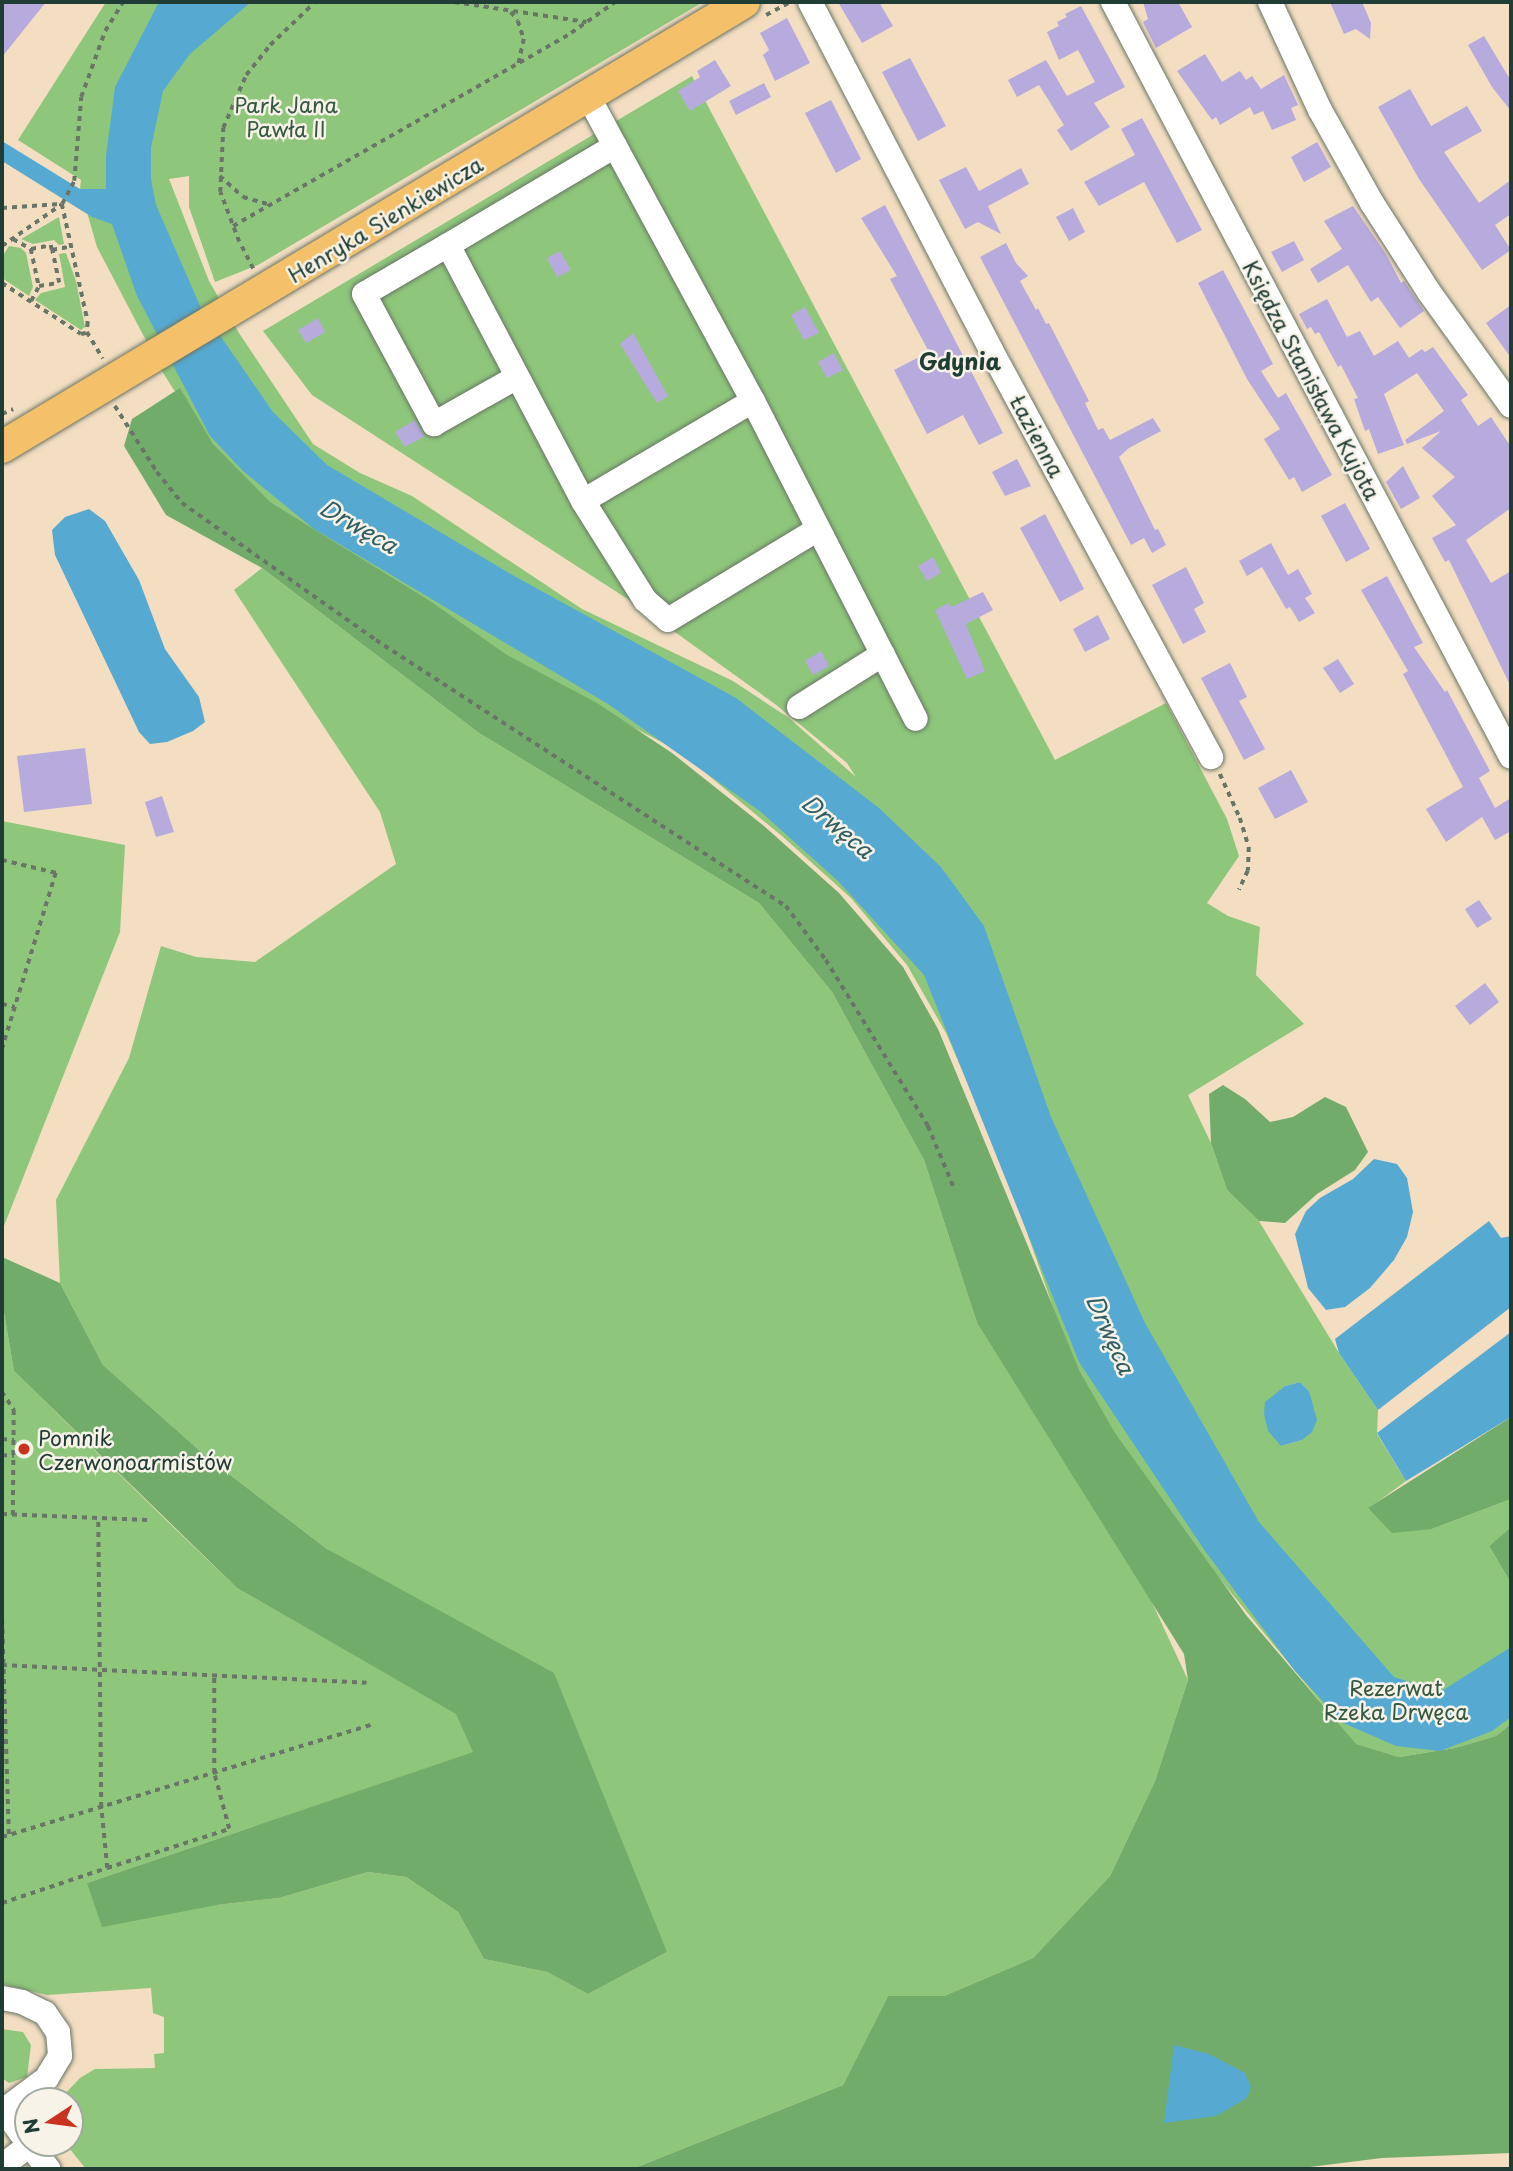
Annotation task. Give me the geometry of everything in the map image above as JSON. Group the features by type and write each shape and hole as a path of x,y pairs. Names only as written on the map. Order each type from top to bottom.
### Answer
{"main road":[{"name":"Henryka Sienkiewicza","path":"9,440 102,373 131,370 744,2"}],"street":[{"name":"Łazienna","path":"810,2 991,350 1211,757"},
{"name":"Księdza Stanisława Kujota","path":"1114,2 1511,757"},
{"path":"1269,2 1320,110 1372,202 1429,292 1511,406"},
{"path":"588,96 752,401 916,719"},
{"path":"517,377 434,424 364,294 615,146"},
{"path":"448,245 583,501 645,600 668,620 818,528"},
{"path":"583,501 752,401"},
{"path":"799,707 883,654"},
{"path":"2,1998 22,2002 45,2013 58,2032 60,2056 47,2078 3,2109 14,2124"}],"path":[{"path":"2,246 62,204 74,181 81,97 105,31 123,2"},
{"path":"253,268 220,192 223,128 246,75 270,45 316,2"},
{"path":"454,2 588,22"},
{"path":"233,226 519,63 588,22 615,2"},
{"path":"510,11 518,20 524,39 519,63"},
{"path":"220,176 243,197 271,205"},
{"path":"2,208 62,204"},
{"path":"62,204 88,322 87,332 102,373 116,407 157,472 182,503 376,640 786,906 826,960 929,1126 955,1190"},
{"path":"13,239 30,249 51,245 59,283 39,286"},
{"path":"52,250 72,246"},
{"path":"30,249 39,286 31,301"},
{"path":"2,283 81,334 87,332"},
{"path":"1211,757 1240,818 1249,847 1248,871 1239,890"},
{"path":"2,860 56,873 2,1050"},
{"path":"2,1004 15,1007"},
{"path":"2,1392 2,1405"},
{"path":"2,1392 14,1410 13,1515"},
{"path":"2,1439 14,1440"},
{"path":"2,1455 14,1456"},
{"path":"2,1514 148,1520"},
{"path":"98,1518 100,1807 107,1868"},
{"path":"2,1609 4,1748 9,1835"},
{"path":"3,1665 367,1683"},
{"path":"2,1903 229,1829 214,1773 214,1676"},
{"path":"2,1837 374,1724"}],"green space":[{"name":"Park Jana Pawła II","path":"106,2 703,2 258,265 215,282 189,207 189,176 169,179 209,281 239,333 313,444 360,473 412,496 582,609 733,681 789,718 856,777 847,763 775,704 640,607 312,395 263,331 692,76 1055,760 1166,703 1227,819 1239,856 1207,903 1228,916 1260,927 1256,975 1304,1024 1188,1095 1211,1143 1227,1190 1259,1221 1339,1353 1378,1410 1377,1434 1406,1481 1368,1509 1432,1529 1511,1499 1511,1527 1489,1546 1511,1583 1511,1724 1496,1736 1455,1748 1399,1757 1355,1744 1160,1506 1098,1421 1069,1353 1006,1172 946,1033 907,965 851,898 782,836 679,751 506,662 268,510 208,444 162,371 97,247 80,188 81,180 18,140","holes":["1300,1382 1309,1391 1302,1440 1281,1446 1285,1386"]},
{"path":"59,217 64,244 59,245 54,240 33,244 21,239"},
{"path":"9,246 21,248 26,253 33,287 29,296 2,278 2,257"},
{"path":"66,253 76,281 85,327 81,330 35,300 41,293 65,287 59,254"},
{"path":"180,388 213,444 270,502 430,601 507,655 597,703 672,753 764,826 839,893 903,967 938,1029 1080,1372 1115,1433 1246,1615 1356,1744 1399,1757 1455,1748 1496,1736 1511,1724 1511,2153 1382,2158 1294,2169 632,2169 843,2085 888,1996 944,1996 1033,1958 1110,1876 1155,1781 1188,1680 1184,1654 977,1323 924,1160 832,992 759,903 479,733 262,568 166,515 124,446 132,419"},
{"path":"262,568 479,733 759,903 832,992 924,1160 977,1323 1148,1594 1188,1680 1155,1781 1110,1876 1033,1958 944,1996 888,1996 843,2085 632,2169 86,2169 76,2157 84,2157 84,2087 71,2087 95,2069 155,2068 154,2054 164,2053 164,2017 153,2013 151,1988 47,1995 2,1984 2,1301 14,1371 237,1588 457,1714 474,1752 87,1883 217,1905 279,1898 368,1872 406,1877 458,1912 484,1959 547,1972 588,1994 667,1952 327,1549 208,1458 103,1365 60,1283 56,1200 129,1058 161,946 196,957 255,962 396,864 380,812 234,590"},
{"path":"2,821 125,845 120,932 2,1231"},
{"path":"1223,1085 1245,1099 1270,1122 1293,1117 1325,1097 1346,1107 1368,1152 1355,1170 1317,1194 1285,1223 1259,1221 1227,1190 1211,1143 1209,1094"},
{"path":"2,1257 60,1283 103,1365 208,1458 327,1549 554,1673 667,1952 588,1994 547,1972 484,1959 458,1912 406,1877 368,1872 279,1898 217,1905 102,1927 87,1883 473,1752 456,1714 237,1588 14,1371 2,1301"},
{"path":"1511,1417 1511,1499 1432,1529 1392,1533 1368,1508"},
{"path":"1511,1527 1511,1583 1489,1546"},
{"path":"2,2029 23,2032 31,2045 27,2077 9,2083 2,2078"}],"water":[{"name":"Rezerwat Rzeka Drwęca","path":"159,2 251,2 190,54 163,91 151,148 151,179 156,205 201,308 273,412 327,465 516,577 736,698 879,808 941,867 984,926 1051,1117 1145,1323 1259,1522 1394,1677 1440,1692 1511,1647 1511,1717 1492,1731 1440,1751 1396,1746 1343,1723 1295,1671 1205,1551 1079,1362 924,975 838,881 761,812 608,704 314,529 243,471 210,436 137,296 112,224 92,217 2,161 2,141 80,189 106,189 106,156 115,87"},
{"path":"89,509 105,521 139,580 165,649 199,697 205,722 193,731 167,742 150,744 139,732 55,555 52,530 65,517"},
{"path":"1374,1159 1397,1164 1407,1178 1413,1212 1407,1237 1394,1260 1370,1288 1345,1307 1326,1310 1308,1288 1295,1234 1306,1211 1320,1198 1353,1179"},
{"path":"1489,1221 1501,1238 1511,1236 1511,1307 1378,1410 1339,1353 1335,1339"},
{"path":"1511,1332 1511,1417 1406,1481 1377,1433"},
{"path":"1300,1382 1309,1391 1317,1420 1312,1432 1302,1440 1281,1446 1268,1431 1264,1414 1265,1402 1285,1386"},
{"path":"1174,2045 1209,2054 1245,2073 1251,2087 1247,2098 1216,2116 1164,2123"}],"building":[{"path":"2,2 46,2 2,57"},
{"path":"838,2 879,2 893,26 862,43"},
{"path":"1143,2 1178,2 1192,27 1156,48 1143,22 1148,19"},
{"path":"1330,2 1362,2 1371,23 1370,39 1356,29 1344,34"},
{"path":"1081,6 1125,87 1094,103 1110,127 1071,151 1057,130 1064,125 1039,85 1017,97 1008,80 1046,60 1067,96 1095,82 1078,50 1059,60 1047,32 1059,26 1057,22 1067,17 1065,14"},
{"path":"787,18 810,63 775,81 763,55 769,50 760,33"},
{"path":"1484,36 1511,81 1511,111 1492,87 1468,45"},
{"path":"1205,54 1222,82 1240,71 1246,80 1252,76 1261,89 1284,75 1298,105 1291,108 1296,120 1272,130 1263,111 1254,115 1250,107 1220,125 1216,117 1212,120 1177,71"},
{"path":"910,58 946,126 918,141 882,72"},
{"path":"715,60 731,86 690,111 678,91 700,77 697,71"},
{"path":"764,83 771,97 736,115 729,101"},
{"path":"1410,89 1431,126 1467,106 1482,131 1444,152 1479,203 1511,180 1511,214 1495,225 1511,250 1482,270 1419,179 1378,107"},
{"path":"831,100 861,159 836,173 805,113"},
{"path":"1142,118 1202,230 1177,243 1144,182 1099,206 1084,182 1135,155 1121,129"},
{"path":"1317,142 1331,167 1304,182 1291,157"},
{"path":"966,167 979,191 1021,168 1029,184 988,206 1001,234 978,222 965,229 939,180"},
{"path":"885,205 1003,433 979,445 963,415 927,434 894,370 929,352 890,279 897,276 861,218"},
{"path":"1353,206 1386,254 1401,283 1404,281 1424,311 1400,328 1378,297 1371,302 1348,265 1318,283 1310,269 1342,249 1324,221"},
{"path":"1073,208 1085,232 1069,241 1056,217"},
{"path":"1294,241 1304,260 1282,272 1271,252"},
{"path":"1006,243 1016,263 1028,276 1020,281 1036,310 1038,308 1046,324 1049,323 1089,401 1085,403 1098,430 1103,428 1110,440 1153,418 1161,431 1129,448 1119,457 1155,530 1158,529 1166,545 1152,553 1144,538 1131,545 980,257"},
{"path":"560,251 571,270 557,277 547,258"},
{"path":"1223,270 1273,364 1261,371 1278,398 1286,393 1332,475 1302,492 1294,477 1289,480 1264,439 1280,429 1247,379 1198,283"},
{"path":"1327,299 1347,337 1360,331 1374,356 1398,341 1409,358 1422,349 1425,352 1433,347 1468,395 1461,400 1478,426 1491,417 1511,447 1511,508 1466,540 1491,583 1511,571 1511,687 1449,560 1445,562 1432,538 1456,525 1432,496 1455,477 1422,448 1441,431 1407,444 1405,440 1444,411 1417,373 1384,394 1404,445 1378,454 1369,429 1365,431 1354,399 1358,398 1341,365 1338,367 1319,332 1315,334 1311,327 1307,329 1299,314"},
{"path":"1511,305 1511,358 1486,323"},
{"path":"805,307 819,333 804,340 791,315"},
{"path":"318,318 325,332 306,343 298,330"},
{"path":"633,333 668,396 657,403 620,344"},
{"path":"834,353 843,370 827,378 818,362"},
{"path":"415,420 425,436 405,447 395,432"},
{"path":"1017,459 1031,486 1005,496 992,472"},
{"path":"1403,466 1420,498 1401,509 1386,482"},
{"path":"1345,503 1370,549 1346,562 1321,516"},
{"path":"1045,514 1084,589 1060,602 1020,528"},
{"path":"1271,543 1288,575 1298,569 1312,594 1305,598 1315,613 1299,622 1290,607 1286,609 1262,567 1247,576 1239,561"},
{"path":"933,557 941,573 927,581 918,566"},
{"path":"1186,567 1204,603 1194,609 1206,632 1183,644 1152,585"},
{"path":"1387,576 1423,643 1414,647 1445,692 1447,690 1490,771 1479,778 1495,808 1511,798 1511,831 1495,840 1482,817 1446,842 1426,809 1463,787 1403,674 1408,671 1361,590"},
{"path":"983,592 993,610 966,624 985,671 967,679 935,610 949,603 951,607"},
{"path":"1098,615 1110,639 1085,652 1073,629"},
{"path":"821,651 829,666 813,675 805,661"},
{"path":"1338,659 1354,684 1340,693 1323,668"},
{"path":"1230,663 1247,697 1239,701 1265,749 1244,760 1201,678"},
{"path":"85,748 92,804 24,812 17,756"},
{"path":"1291,770 1308,802 1275,819 1258,788"},
{"path":"162,796 174,832 156,837 145,802"},
{"path":"1479,900 1492,919 1477,928 1465,909"},
{"path":"1485,983 1499,1002 1470,1025 1455,1006"}],"place":[{"name":"Pomnik Czerwonoarmistów","path":"24,1449"}],"district":[{"name":"Gdynia","path":"960,361"}],"water label":[{"name":"Drwęca","path":"359,526"},
{"name":"Drwęca","path":"838,826"},
{"name":"Drwęca","path":"1111,1334"}]}
